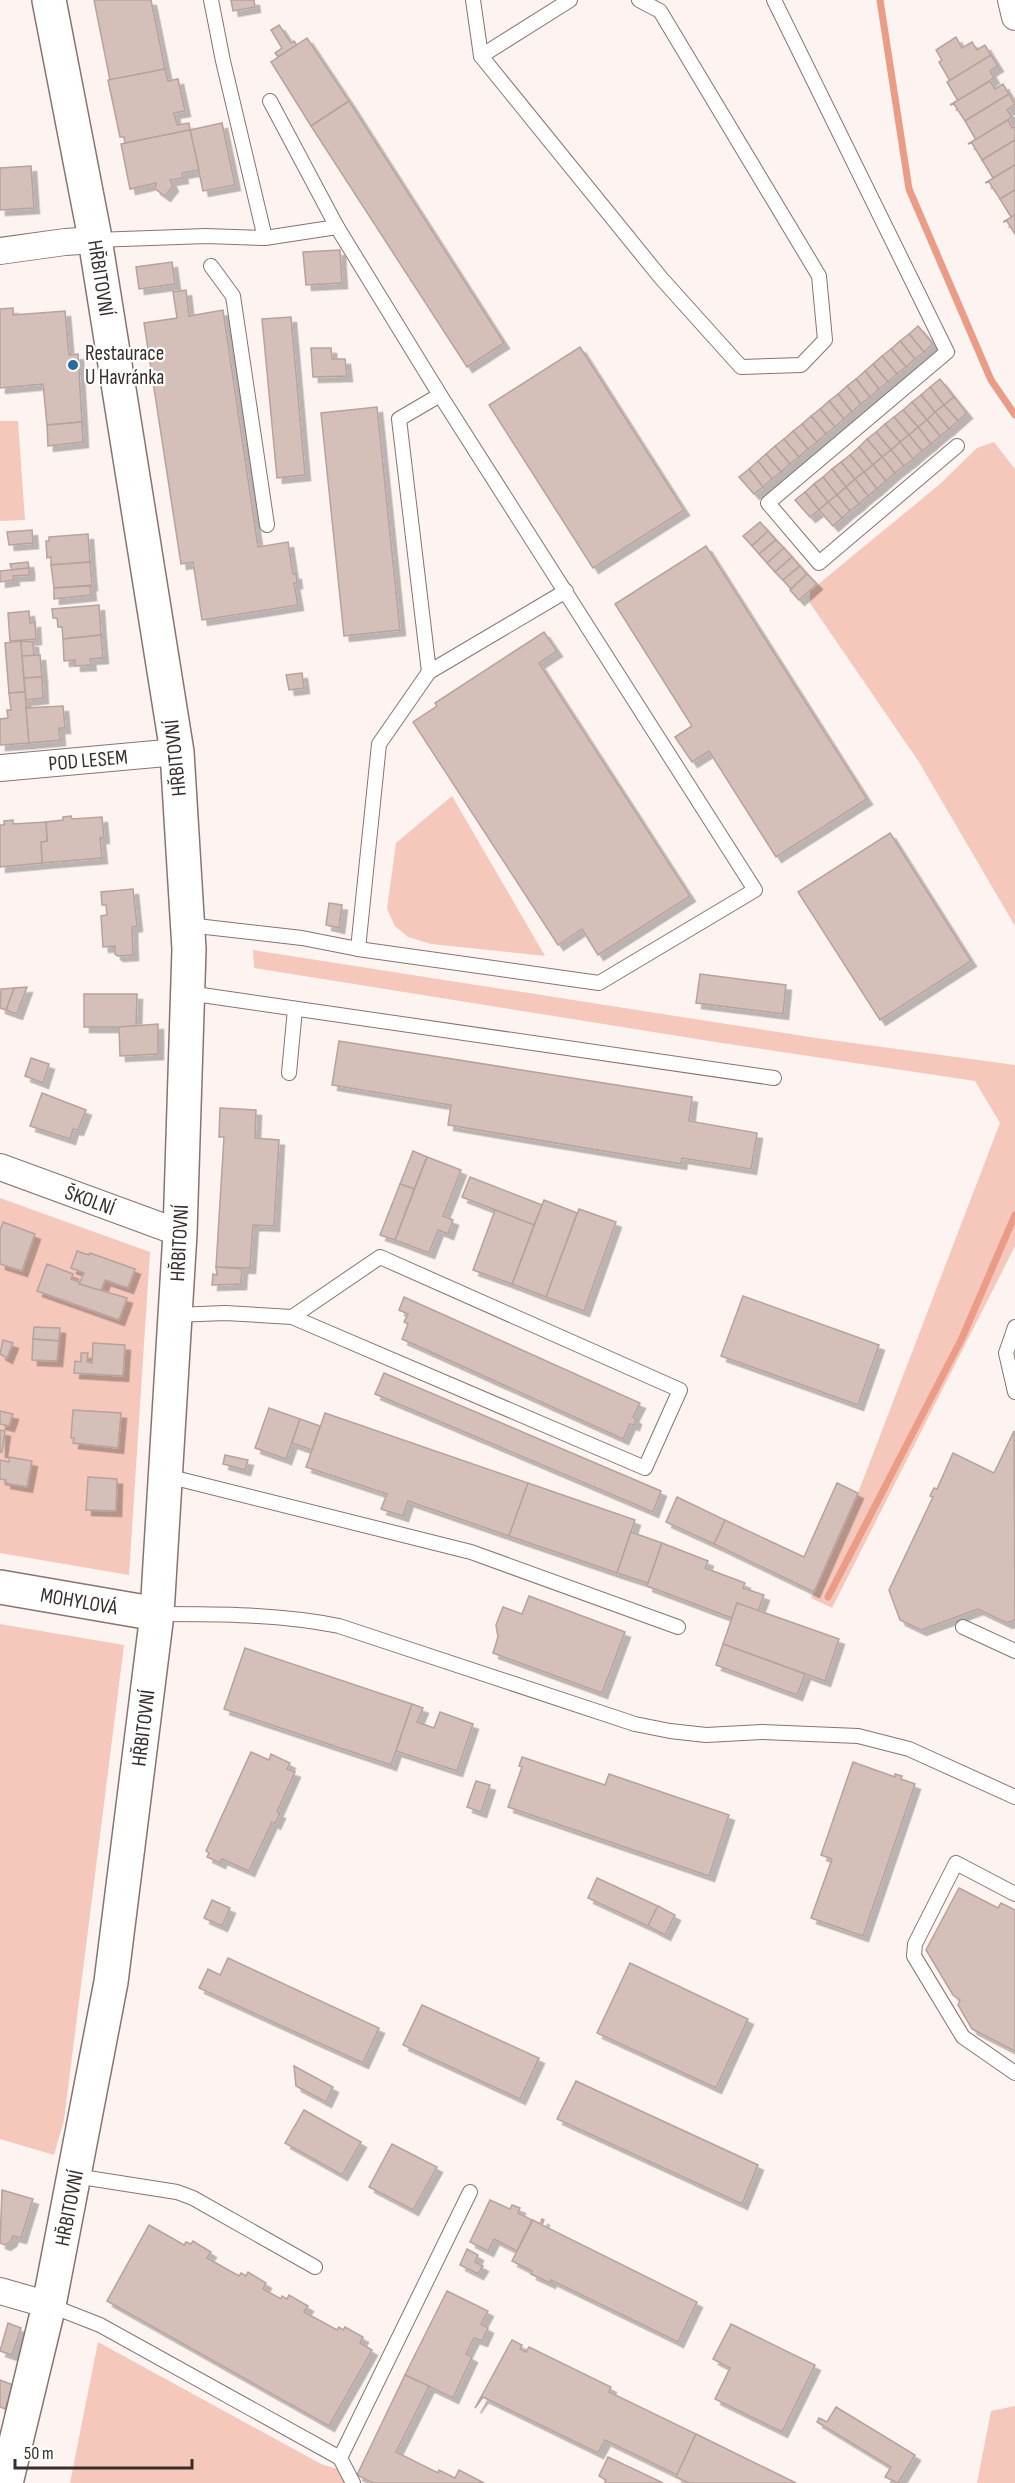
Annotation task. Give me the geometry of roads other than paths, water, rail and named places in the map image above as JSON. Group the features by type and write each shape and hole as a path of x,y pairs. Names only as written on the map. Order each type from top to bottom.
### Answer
{"street":[{"name":"HŘBITOVNÍ","path":"7,2462 50,2305 111,1982 158,1614 180,1233 188,993 188,925 177,752 95,240 49,0"},
{"path":"1011,0 1015,17"},
{"path":"0,251 95,240"},
{"name":"POD LESEM","path":"0,768 177,752"},
{"name":"ŠKOLNÍ","path":"0,1167 180,1233"},
{"name":"MOHYLOVÁ","path":"0,1587 158,1614"},
{"path":"0,2291 50,2305"}],"lane":[{"path":"212,0 223,61 265,238"},
{"path":"473,0 481,56 661,278 741,367 801,365 825,340 819,276 660,11 639,0"},
{"path":"481,56 570,0"},
{"path":"774,0 947,352 768,503 819,563 957,446"},
{"path":"188,925 302,938 358,949 599,983 755,890 440,395 337,227 270,101"},
{"path":"95,240 206,236 265,238 337,227"},
{"path":"211,266 233,296 267,525"},
{"path":"429,672 399,419 440,395"},
{"path":"358,949 380,744 429,672 566,591"},
{"path":"188,993 774,1078"},
{"path":"290,1073 295,1009"},
{"path":"175,1315 225,1312 292,1317 645,1468 680,1390 380,1257 292,1317"},
{"path":"1015,1327 1006,1353 1015,1392"},
{"path":"166,1476 471,1552 678,1627"},
{"path":"158,1614 229,1614 309,1620 339,1626 636,1724 670,1731 706,1735 762,1732 858,1736 909,1749 1015,1797"},
{"path":"963,1627 1015,1651"},
{"path":"1015,1894 956,1863 915,1944 914,1956 963,2037 1015,2073"},
{"path":"75,2176 177,2192 193,2198 315,2267"},
{"path":"340,2458 470,2192"},
{"path":"50,2305 100,2325 340,2458 353,2483"}],"waterway":[{"path":"880,0 909,189 991,380 1015,415"},
{"path":"828,1597 962,1338 1015,1215"}],"place":[{"name":"Restaurace U Havránka","path":"73,365"}]}
